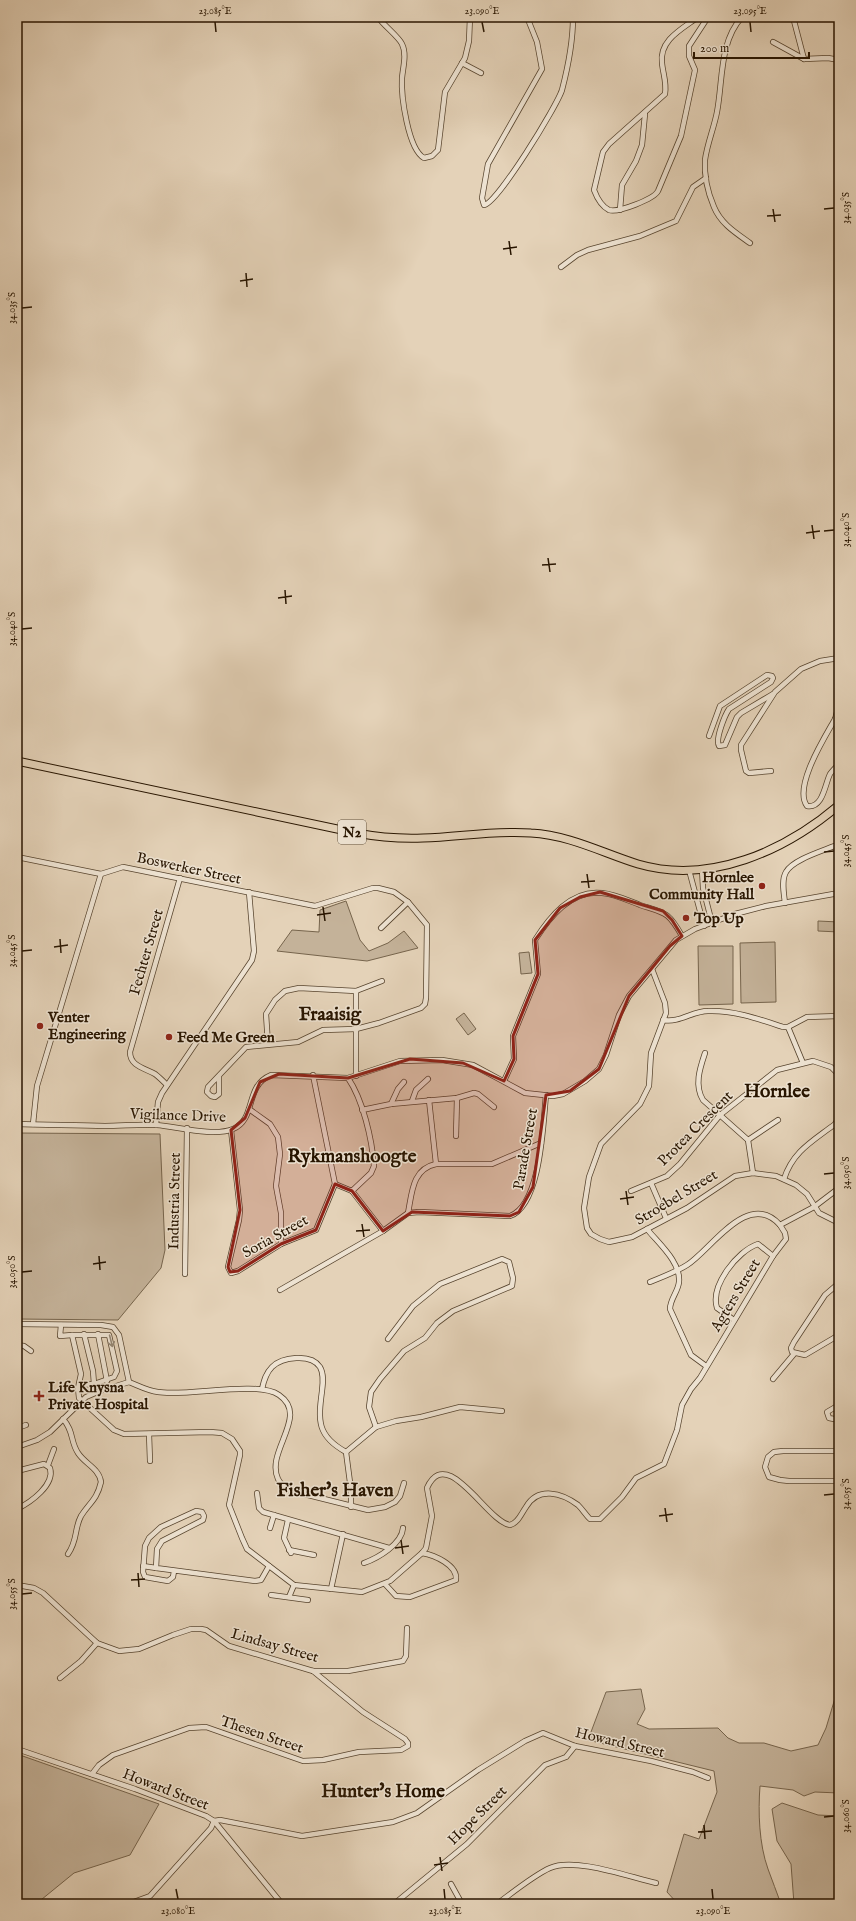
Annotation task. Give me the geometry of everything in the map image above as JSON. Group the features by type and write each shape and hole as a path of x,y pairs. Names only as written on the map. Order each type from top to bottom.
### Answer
{"highway":[{"name":"N2","path":"17,761 356,833 387,838 422,838 495,833 533,833 578,843 613,856 657,869 702,869 731,864 763,854 800,834 839,805"}],"street":[{"path":"378,17 384,27 402,44 404,50 403,99 413,143 419,156 424,158 432,156 438,150 446,92 462,63 469,41 470,17"},
{"path":"528,17 537,42 542,69 488,164 482,198 484,205 488,204 504,185 556,105 567,69 573,28 573,17"},
{"path":"698,17 668,40 663,48 662,63 666,82 665,94 646,114 614,138 603,152 594,184 596,196 603,206 610,210 620,210 653,197 658,191 678,146 687,107 695,70 689,56 690,46 708,17"},
{"path":"742,17 736,24 730,37 725,57 717,112 705,159 706,178 710,195 719,218 728,227 750,243"},
{"path":"793,17 804,59"},
{"path":"773,42 804,59 828,58 839,60"},
{"path":"462,63 481,73"},
{"path":"620,210 622,185 641,150 646,114"},
{"path":"561,267 577,255 588,250 640,236 676,221 693,187 706,178"},
{"path":"709,736 720,706 767,675 772,676 773,678 771,682 729,709 718,739 719,746 725,745 740,713 773,694 801,669 820,661 839,658"},
{"path":"771,771 748,773 746,771 741,750 744,741 773,694"},
{"path":"839,705 837,719 804,779 804,799 807,806 813,806 819,801 831,774 839,764"},
{"path":"785,903 783,883 786,872 793,865 839,844"},
{"name":"Boswerker Street","path":"17,857 101,874 124,867 309,905 320,905 378,888 394,892 408,902 422,918 428,930 425,1004 421,1008 391,1019 356,1029"},
{"path":"702,869 702,888 712,923"},
{"path":"688,870 704,926"},
{"path":"33,1124 37,1086 101,874"},
{"name":"Fechter Street","path":"168,1084 155,1074 135,1064 132,1061 130,1052 180,878"},
{"path":"156,1125 158,1102 168,1084 252,960 254,951 249,892"},
{"path":"504,1081 514,1060 513,1036 538,974 535,940 560,908 568,901 591,893 608,894 667,914 682,936"},
{"name":"Vigilance Drive","path":"17,1124 156,1125 218,1131 231,1130 240,1124 249,1109 253,1092 265,1078 279,1074 348,1078 400,1061 442,1060 473,1065 526,1093 553,1096 570,1091 599,1069 606,1055 623,1006 629,996 670,946 682,936 712,923 755,909 839,894"},
{"path":"381,928 408,902"},
{"name":"Stroebel Street","path":"652,969 665,1004 666,1012 651,1053 649,1086 647,1094 640,1104 601,1144 589,1177 583,1211 586,1228 591,1234 609,1242 623,1240 632,1237 686,1208 735,1176 753,1173 764,1173 784,1179 802,1189 814,1207"},
{"path":"268,1044 266,1014 275,1000 285,991 299,988 356,991 382,981"},
{"path":"356,991 356,1076"},
{"path":"663,1020 676,1021 708,1011 744,1014 783,1027 788,1027 807,1017 839,1016"},
{"path":"788,1027 803,1062"},
{"path":"219,1076 246,1047 298,1042 327,1029 356,1029"},
{"path":"705,1053 700,1070 699,1093 703,1100 748,1140 753,1173"},
{"name":"Protea Crescent","path":"631,1191 666,1176 680,1164 720,1115 777,1070 803,1062 813,1061 831,1067 839,1074"},
{"path":"313,1076 335,1184 352,1191 383,1231"},
{"path":"348,1078 362,1110 374,1166 371,1173 352,1191"},
{"path":"412,1101 416,1090 428,1079"},
{"path":"391,1104 398,1089 404,1082"},
{"path":"362,1110 412,1101 457,1098 476,1093 494,1107"},
{"name":"Parade Street","path":"408,1213 419,1212 515,1215 526,1202 533,1187 541,1143 546,1095"},
{"path":"456,1136 457,1098"},
{"path":"429,1100 436,1164"},
{"path":"249,1109 270,1124 278,1137 280,1154 276,1186 281,1213 281,1244"},
{"path":"784,1179 790,1162 797,1154 835,1124 839,1118"},
{"path":"748,1140 778,1120"},
{"name":"Industria Street","path":"185,1274 187,1128"},
{"name":"Soria Street","path":"231,1130 240,1210 228,1267 230,1272 233,1273 281,1244 316,1230 335,1184"},
{"path":"280,1290 383,1231 408,1213 417,1175 428,1166 436,1164 492,1164 541,1143"},
{"name":"Protea Crescent","path":"651,1183 666,1218"},
{"path":"650,1282 687,1266 717,1236 743,1218 764,1214 774,1218 780,1225 814,1207 839,1188"},
{"path":"814,1207 819,1213 839,1223"},
{"name":"Agters Street","path":"422,1553 431,1529 432,1506 427,1488 432,1481 443,1473 448,1473 457,1479 497,1520 505,1524 514,1524 528,1504 540,1494 547,1493 560,1495 574,1502 590,1519 600,1519 622,1497 636,1478 664,1464 676,1430 682,1405 691,1389 700,1378 773,1256 786,1239 780,1225"},
{"path":"647,1229 674,1262 679,1281 670,1304 670,1309 691,1355 706,1366"},
{"path":"734,1320 717,1308 715,1299 716,1293 734,1261 740,1254 758,1244 773,1256"},
{"path":"376,1427 369,1407 371,1392 380,1379 404,1350 425,1338 437,1323 453,1311 512,1286 513,1278 510,1262 502,1260 440,1284 413,1306 388,1339"},
{"path":"794,1354 791,1348 794,1342 825,1295 839,1283"},
{"path":"17,1324 108,1326 115,1330 122,1346 130,1382"},
{"path":"61,1325 60,1336 98,1334 109,1335 111,1339 117,1371 114,1377 107,1381 80,1385"},
{"path":"84,1334 93,1371 94,1384"},
{"path":"98,1334 107,1381"},
{"path":"72,1335 81,1374 78,1392 81,1401 119,1432 129,1434 210,1432 222,1433 232,1439 240,1451 240,1455 229,1505 239,1531 247,1549 294,1585 362,1592 385,1584 422,1553 441,1560 454,1571 456,1580 407,1597 396,1596 385,1584"},
{"path":"794,1354 805,1355 839,1335"},
{"path":"17,1345 24,1346 31,1351"},
{"path":"773,1379 794,1354"},
{"path":"262,1389 269,1370 281,1361 302,1359 317,1363 320,1367 323,1378 319,1406 322,1427 329,1442 346,1452"},
{"path":"17,1447 37,1440 50,1432 81,1401 100,1391 130,1382 159,1393 262,1389 280,1396 288,1405 290,1412 289,1421 274,1465 281,1484 288,1490 351,1507 368,1510 390,1505 400,1496 404,1483"},
{"path":"839,1405 827,1412 829,1418 839,1420"},
{"path":"346,1452 376,1427 452,1408 460,1407 502,1411"},
{"path":"63,1419 71,1429 73,1442 78,1455 98,1473 101,1482 95,1499 81,1516 76,1542 68,1554"},
{"path":"17,1428 26,1425"},
{"path":"149,1434 150,1461"},
{"path":"17,1509 28,1503 48,1484 51,1474 48,1465 54,1449"},
{"path":"839,1451 778,1451 768,1457 766,1467 769,1476 780,1480 839,1481"},
{"path":"346,1452 351,1490 351,1507"},
{"path":"17,1471 40,1464 48,1465"},
{"path":"257,1492 260,1511 388,1548"},
{"path":"156,1568 157,1549 159,1544 165,1539 203,1520 204,1516 202,1512 191,1512 158,1529 146,1543 143,1566 145,1577 162,1581 171,1580 174,1571"},
{"path":"270,1528 274,1516"},
{"path":"288,1520 284,1538 290,1551 314,1555"},
{"path":"364,1563 375,1559 401,1537 403,1528"},
{"path":"331,1589 343,1534"},
{"path":"143,1566 254,1581 261,1580 269,1566"},
{"name":"Lindsay Street","path":"17,1585 34,1588 47,1595 97,1643 119,1651 132,1651 191,1629 201,1629 206,1630 229,1646 312,1671 348,1671 401,1662 406,1656 407,1628"},
{"path":"289,1597 294,1585"},
{"path":"272,1594 308,1600"},
{"path":"60,1678 81,1661 97,1643"},
{"name":"Thesen Street","path":"92,1774 99,1765 113,1756 189,1728 206,1727 304,1761 323,1760 364,1751 398,1750 408,1746 405,1739 363,1712 312,1671"},
{"name":"Howard Street","path":"17,1748 192,1810 214,1821 220,1820 302,1836 393,1822 423,1809 478,1770 536,1735 546,1734 575,1746 651,1761 693,1772 708,1778"},
{"name":"Hope Street","path":"394,1904 467,1844 545,1765 566,1757 575,1746"},
{"path":"128,1904 146,1898 155,1892 211,1828 214,1821 282,1904"},
{"path":"497,1904 541,1873 561,1865 581,1865 656,1883"},
{"path":"451,1884 462,1904"}],"highlighted area":[{"path":"600,892 663,911 672,920 682,936 670,946 629,996 599,1069 570,1091 546,1095 533,1187 519,1212 510,1216 412,1212 383,1231 352,1191 335,1184 316,1230 281,1244 238,1271 230,1272 228,1267 240,1210 231,1130 245,1118 260,1082 279,1074 348,1078 410,1059 463,1063 504,1081 514,1059 513,1036 538,974 535,940 560,908 580,897"}],"shaded area":[{"path":"346,901 360,940 369,951 388,943 404,931 418,948 367,961 277,951 292,930 319,932 320,910"},
{"path":"818,921 839,922 839,932 818,931"},
{"path":"775,942 776,1002 741,1003 740,943"},
{"path":"698,946 733,946 733,1004 699,1005"},
{"path":"529,952 532,973 521,974 519,953"},
{"path":"464,1013 476,1029 468,1035 456,1019"},
{"path":"17,1133 160,1134 165,1250 161,1268 118,1320 17,1319"},
{"path":"839,1685 839,1793 815,1792 804,1796 793,1790 760,1786 759,1817 761,1839 768,1869 781,1904 678,1904 667,1892 684,1834 699,1839 717,1792 714,1771 588,1740 606,1692 641,1689 645,1709 637,1724 649,1729 718,1728 728,1738 739,1743 764,1743 791,1751 818,1745 826,1728"},
{"path":"17,1754 159,1804 130,1855 74,1873 36,1904 17,1904"},
{"path":"782,1803 818,1815 839,1816 839,1904 794,1904 791,1864 777,1841 772,1809"}],"place":[{"name":"Hornlee Community Hall","path":"762,886"},
{"name":"Top Up","path":"686,918"},
{"name":"Venter Engineering","path":"40,1026"},
{"name":"Feed Me Green","path":"169,1037"},
{"name":"Life Knysna Private Hospital","path":"39,1396"}],"district":[{"name":"Fraaisig","path":"330,1013"},
{"name":"Hornlee","path":"777,1090"},
{"name":"Rykmanshoogte","path":"352,1155"},
{"name":"Fisher's Haven","path":"335,1489"},
{"name":"Hunter's Home","path":"383,1790"}]}
